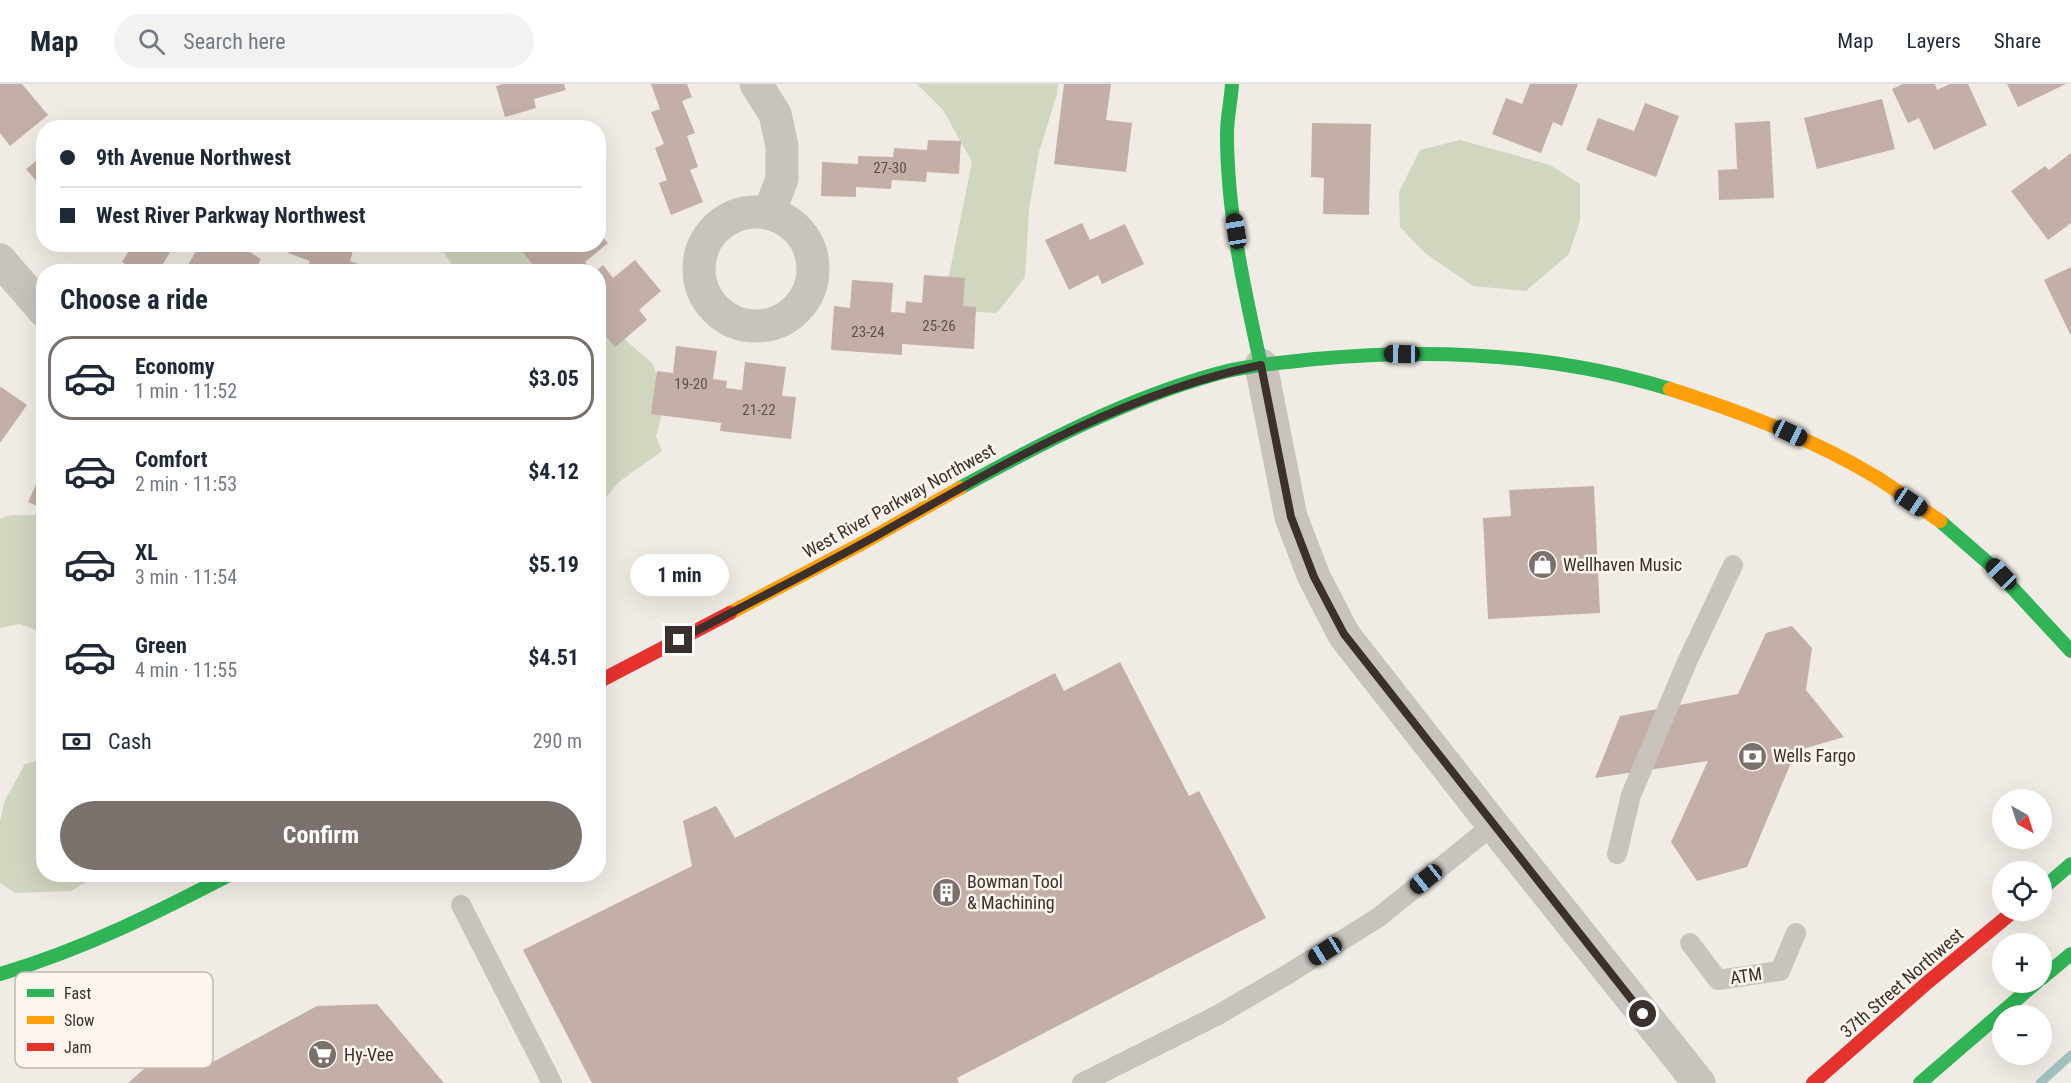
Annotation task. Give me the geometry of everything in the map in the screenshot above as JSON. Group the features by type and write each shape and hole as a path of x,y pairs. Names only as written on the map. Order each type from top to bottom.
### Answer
{"main road":[{"path":"1232,84 1227,132 1233,214 1244,286 1261,365"},
{"name":"West River Parkway Northwest","path":"606,678 859,545 1001,466 1129,404 1217,374 1261,365 1383,353 1460,355 1537,361 1638,379 1756,417 1824,449 1880,481 1943,523 1984,557 2071,651"},
{"path":"2052,880 2071,864"},
{"path":"0,974 23,968 105,936 216,882"},
{"name":"37th Street Northwest","path":"1813,1083 2002,921"},
{"path":"2052,970 2071,954"},
{"path":"1920,1083 2024,993"}],"street":[{"path":"756,84 775,114 782,146 782,179 768,213"},
{"path":"0,260 36,302"},
{"path":"1261,365 1291,517 1314,577 1344,634 1699,1083"}],"lane":[{"path":"1617,854 1631,795 1687,662 1733,565"},
{"path":"1082,1083 1218,1015 1380,917 1493,825"},
{"path":"461,905 552,1083"},
{"name":"ATM","path":"1690,943 1718,980 1780,971 1796,933"}],"green space":[{"path":"917,84 1058,84 1039,152 1029,209 1025,277 997,313 958,311 946,290 972,162 943,110"},
{"path":"1460,140 1550,165 1580,184 1580,221 1569,254 1526,291 1473,286 1425,253 1400,227 1399,192 1420,150"},
{"path":"443,252 526,252 538,264 451,264"},
{"path":"606,323 653,364 665,402 656,437 662,451 619,482 606,497"},
{"path":"11,515 36,515 36,630 19,624 0,628 0,519"},
{"path":"36,761 36,882 86,882 71,891 15,893 0,883 0,821 5,800 25,764"}],"building":[{"path":"0,84 22,84 48,115 42,120 36,120 36,125 10,146 0,133"},
{"path":"564,84 566,90 534,99 536,108 505,117 496,86"},
{"path":"651,84 687,84 692,97 682,101 695,133 687,136 698,167 690,170 703,202 671,215 659,183 667,180 655,148 664,144 651,112 660,109"},
{"path":"1064,84 1111,84 1106,120 1132,123 1126,172 1054,164"},
{"path":"1530,84 1578,84 1562,126 1553,122 1541,153 1492,134 1506,98 1522,104"},
{"path":"1903,84 1935,84 1937,90 1950,84 1968,84 1987,125 1934,150 1919,118 1908,123 1892,89"},
{"path":"2007,84 2066,84 2018,107"},
{"path":"1882,99 1895,149 1817,169 1804,118"},
{"path":"1645,103 1679,116 1656,177 1586,150 1598,118 1634,131"},
{"path":"1770,121 1774,198 1719,200 1718,170 1737,169 1735,123"},
{"path":"1312,123 1371,124 1369,215 1323,214 1324,178 1311,177"},
{"path":"928,140 961,141 959,174 927,172 926,182 892,180 891,189 856,187 856,197 821,196 822,162 858,164 858,156 893,157 894,148 927,150"},
{"path":"2071,153 2071,223 2048,240 2011,191 2045,166 2049,170"},
{"path":"36,161 36,181 26,169"},
{"path":"1082,223 1090,240 1125,224 1144,264 1102,284 1098,275 1069,290 1045,240"},
{"path":"128,252 170,252 163,264 125,264 122,262"},
{"path":"195,252 250,252 261,259 258,264 189,264"},
{"path":"353,252 350,261 358,264 309,264 310,261 288,253"},
{"path":"523,252 597,252 585,262 587,264 532,264"},
{"path":"635,260 661,291 639,310 647,320 615,347 606,336 606,269 613,278"},
{"path":"2071,267 2071,336 2044,280"},
{"path":"924,275 965,278 963,306 976,307 974,349 902,344 902,355 831,350 834,306 850,308 852,280 893,283 891,312 905,313 906,301 922,303"},
{"path":"676,346 717,351 713,379 727,381 726,388 742,390 745,362 786,367 782,396 796,397 791,439 720,431 721,423 651,414 657,371 673,373"},
{"path":"0,388 27,405 0,443"},
{"path":"36,484 36,506 28,502"},
{"name":"Wellhaven Music","path":"1594,486 1600,613 1488,619 1483,518 1511,516 1509,490"},
{"name":"Wells Fargo","path":"1792,626 1812,648 1806,690 1844,737 1796,751 1747,867 1697,881 1671,842 1708,761 1595,778 1620,716 1738,694 1766,633"},
{"name":"Bowman Tool & Machining","path":"1120,662 1189,796 1199,791 1266,918 957,1078 959,1083 592,1083 523,950 692,866 683,821 716,806 735,838 1055,673 1064,691"},
{"name":"Hy-Vee","path":"377,1004 444,1083 128,1083 145,1068 213,1068 213,1062 317,1006"}],"waterway":[{"path":"2040,1083 2071,1055"}],"traffic: fast":[{"path":"1232,84 1227,134 1230,192 1243,279 1261,365"},
{"path":"960,488 1053,439 1117,409 1183,384 1253,366 1359,356 1449,354 1538,361 1583,368 1670,389"},
{"path":"1940,521 1994,568 2071,651"},
{"path":"2052,880 2071,864"},
{"path":"0,974 89,942 215,882"},
{"path":"2052,970 2071,954"},
{"path":"1920,1083 2024,993"}],"traffic: slow":[{"path":"1670,389 1749,417 1826,450 1876,477 1940,521"},
{"path":"730,613 861,544 960,488"}],"traffic: jam":[{"path":"606,678 730,613"},
{"path":"1813,1083 2002,921"}],"place":[{"name":"Wellhaven Music","path":"1542,565"},
{"name":"Wells Fargo","path":"1752,756"},
{"name":"Bowman Tool & Machining","path":"946,892"},
{"name":"Hy-Vee","path":"323,1055"}],"route":[{"path":"679,640 859,545 1001,466 1129,404 1217,374 1261,365 1291,517 1314,577 1344,634 1643,1014"}]}
